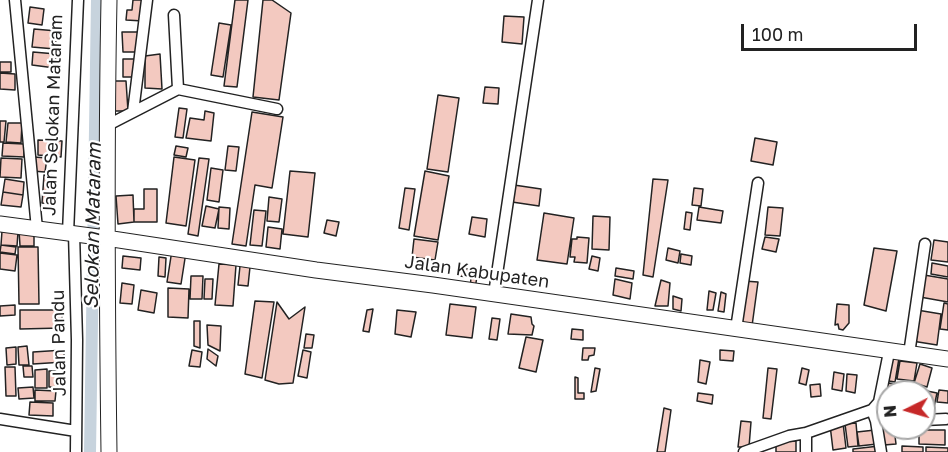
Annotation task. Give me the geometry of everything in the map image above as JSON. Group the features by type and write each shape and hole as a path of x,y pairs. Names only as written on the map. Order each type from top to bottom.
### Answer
{"main road":[{"path":"109,0 104,237 109,452"},
{"name":"Jalan Kabupaten","path":"0,224 948,359"}],"street":[{"path":"15,0 37,229"},
{"name":"Jalan Selokan Mataram","path":"72,233 78,0"},
{"path":"133,112 147,0"},
{"path":"494,294 538,0"},
{"path":"174,15 178,89"},
{"path":"106,126 178,89 277,109"},
{"path":"736,329 758,183"},
{"name":"Jalan Pandu","path":"72,233 77,340 76,452"},
{"path":"909,354 925,244"},
{"path":"881,452 874,416 890,352"},
{"path":"744,452 789,436 874,416"},
{"path":"0,419 76,431"},
{"path":"936,419 946,419"},
{"path":"806,433 806,452"}],"building":[{"path":"133,0 143,0 143,21 126,20 127,10 132,10"},
{"path":"235,0 248,0 237,87 224,86"},
{"path":"263,0 272,0 291,13 279,100 253,97"},
{"path":"30,7 44,9 42,25 28,23"},
{"path":"504,16 524,17 522,44 502,42"},
{"path":"219,23 231,25 223,77 211,75"},
{"path":"34,29 57,31 55,49 32,47"},
{"path":"122,32 140,32 140,52 123,52"},
{"path":"33,52 56,54 55,68 32,65"},
{"path":"160,54 162,89 145,88 145,56"},
{"path":"123,59 136,59 136,77 123,77"},
{"path":"0,62 11,62 11,72 0,72"},
{"path":"0,73 15,74 15,90 0,89"},
{"path":"114,81 126,81 128,111 115,111"},
{"path":"485,87 499,88 498,104 483,103"},
{"path":"438,95 459,98 448,172 427,169"},
{"path":"179,108 187,109 183,138 175,137"},
{"path":"205,111 214,113 211,141 186,138 190,118 204,120"},
{"path":"252,112 283,117 272,188 255,185 246,246 232,244"},
{"path":"0,121 6,121 4,142 0,142"},
{"path":"8,123 22,123 21,143 6,142"},
{"path":"755,138 777,142 773,165 751,161"},
{"path":"38,140 62,141 61,157 38,155"},
{"path":"3,143 24,144 24,157 2,156"},
{"path":"176,146 188,148 186,157 174,155"},
{"path":"228,146 239,147 236,171 225,170"},
{"path":"34,157 47,158 45,172 32,171"},
{"path":"174,157 195,160 186,226 166,223"},
{"path":"1,158 22,159 21,178 0,177"},
{"path":"199,158 209,159 198,236 188,234"},
{"path":"211,168 223,170 219,202 207,200"},
{"path":"290,171 315,173 308,237 283,234"},
{"path":"425,171 449,176 438,240 414,236"},
{"path":"44,175 57,176 55,204 42,203"},
{"path":"5,179 24,182 23,195 3,192"},
{"path":"653,179 668,180 653,277 643,275"},
{"path":"514,185 541,189 539,206 512,202"},
{"path":"405,188 415,189 409,230 399,228"},
{"path":"694,188 703,189 701,206 692,205"},
{"path":"144,189 157,189 157,222 134,222 134,209 144,209"},
{"path":"3,192 23,195 21,207 1,205"},
{"path":"133,195 134,222 118,224 116,196"},
{"path":"269,197 282,199 279,222 267,221"},
{"path":"206,206 219,209 215,228 202,226"},
{"path":"219,207 230,208 229,229 218,228"},
{"path":"699,207 723,211 721,223 697,220"},
{"path":"768,207 783,208 780,236 765,235"},
{"path":"254,210 266,211 262,246 250,245"},
{"path":"686,212 692,213 690,230 684,229"},
{"path":"544,213 574,218 567,264 537,260"},
{"path":"593,216 610,217 609,250 592,249"},
{"path":"472,217 487,219 485,237 469,234"},
{"path":"327,220 339,222 336,236 324,233"},
{"path":"268,227 282,229 280,249 266,247"},
{"path":"19,230 34,230 34,246 20,246"},
{"path":"2,231 18,232 17,246 1,245"},
{"path":"577,237 589,238 587,263 574,262 575,257 570,257 572,239 577,239"},
{"path":"765,237 779,239 776,252 762,249"},
{"path":"414,239 438,242 435,260 412,257"},
{"path":"934,240 948,242 948,262 931,260"},
{"path":"1,245 16,247 15,254 0,252"},
{"path":"18,247 38,247 39,304 19,304"},
{"path":"668,248 680,251 678,263 666,260"},
{"path":"874,248 897,251 886,311 864,305"},
{"path":"172,250 186,252 181,284 167,282"},
{"path":"0,253 17,255 15,271 0,269"},
{"path":"681,254 692,256 691,265 680,263"},
{"path":"123,256 141,258 140,270 122,268"},
{"path":"592,256 600,258 598,271 589,269"},
{"path":"159,257 166,258 165,277 158,276"},
{"path":"932,263 948,266 948,277 931,274"},
{"path":"219,264 236,265 233,306 215,305"},
{"path":"240,266 250,267 248,286 238,285"},
{"path":"458,268 478,270 475,289 470,290 471,277 458,276"},
{"path":"616,268 634,271 633,279 615,276"},
{"path":"924,275 948,279 948,302 920,297"},
{"path":"191,276 203,276 202,299 190,299"},
{"path":"205,279 213,279 212,299 204,299"},
{"path":"615,279 632,283 630,299 613,295"},
{"path":"661,280 670,283 668,306 655,306"},
{"path":"744,281 758,282 752,326 739,326"},
{"path":"122,283 134,285 132,304 120,303"},
{"path":"168,288 189,289 188,318 168,317"},
{"path":"141,290 157,293 154,313 138,310"},
{"path":"709,291 716,293 713,310 707,310"},
{"path":"721,292 726,294 724,312 718,311"},
{"path":"673,296 682,299 681,311 673,309"},
{"path":"255,301 274,302 262,378 245,374"},
{"path":"277,302 289,319 305,307 293,383 279,384 265,380"},
{"path":"944,303 948,304 948,330 940,329"},
{"path":"450,304 476,307 472,338 446,335"},
{"path":"837,304 849,305 849,323 843,330 839,329 838,324 835,325"},
{"path":"15,305 15,315 0,316 0,306"},
{"path":"373,309 369,332 363,331 367,310"},
{"path":"20,310 62,310 62,328 20,329"},
{"path":"397,310 416,312 411,337 395,334"},
{"path":"917,310 941,314 937,345 912,341"},
{"path":"511,314 531,317 534,326 532,335 508,334"},
{"path":"492,318 500,319 497,340 489,339"},
{"path":"194,321 200,321 200,348 194,346"},
{"path":"207,325 221,326 220,351 208,345"},
{"path":"572,329 583,330 583,340 571,339"},
{"path":"306,334 314,335 312,348 304,348"},
{"path":"526,337 543,340 536,372 519,368"},
{"path":"27,346 29,365 19,365 18,347"},
{"path":"16,347 16,364 7,365 6,348"},
{"path":"583,348 595,348 594,355 589,356 588,360 582,360"},
{"path":"208,349 218,356 216,366 207,359"},
{"path":"64,350 64,362 33,364 33,352"},
{"path":"192,350 202,352 200,367 189,366"},
{"path":"303,350 311,352 307,378 298,376"},
{"path":"720,350 734,351 733,361 720,360"},
{"path":"892,357 899,358 895,380 889,380"},
{"path":"700,360 710,362 706,384 698,382"},
{"path":"900,361 917,363 914,380 897,379"},
{"path":"920,364 932,368 929,380 915,380"},
{"path":"23,366 32,366 33,377 24,377"},
{"path":"5,367 15,367 16,396 6,396"},
{"path":"595,368 600,369 596,391 591,392"},
{"path":"768,368 777,369 771,419 763,418"},
{"path":"802,368 809,370 806,385 799,383"},
{"path":"47,369 47,388 35,388 35,370"},
{"path":"49,371 60,371 60,387 49,387"},
{"path":"834,372 844,374 842,391 832,389"},
{"path":"847,374 857,375 855,393 846,391"},
{"path":"575,377 578,378 578,393 584,393 584,399 575,399"},
{"path":"820,384 821,396 811,397 810,385"},
{"path":"33,387 34,398 19,399 18,388"},
{"path":"35,390 56,391 55,401 35,401"},
{"path":"939,390 948,391 948,403 937,402"},
{"path":"698,393 713,395 712,404 697,401"},
{"path":"30,402 53,403 53,416 29,415"},
{"path":"664,408 671,410 665,452 657,452"},
{"path":"741,421 751,422 749,447 738,447"},
{"path":"843,423 846,448 833,450 830,425"},
{"path":"856,423 858,446 848,447 845,424"},
{"path":"875,430 877,444 859,446 857,432"},
{"path":"936,430 945,430 945,445 919,444 919,440 936,440"},
{"path":"883,440 896,440 896,444 884,445"},
{"path":"776,441 796,441 796,452 776,452"},
{"path":"879,446 879,452 853,452 853,449"},
{"path":"902,446 923,447 923,452 902,452"},
{"path":"926,447 948,448 948,452 926,452"}],"waterway":[{"name":"Selokan Mataram","path":"90,452 97,0"}]}
